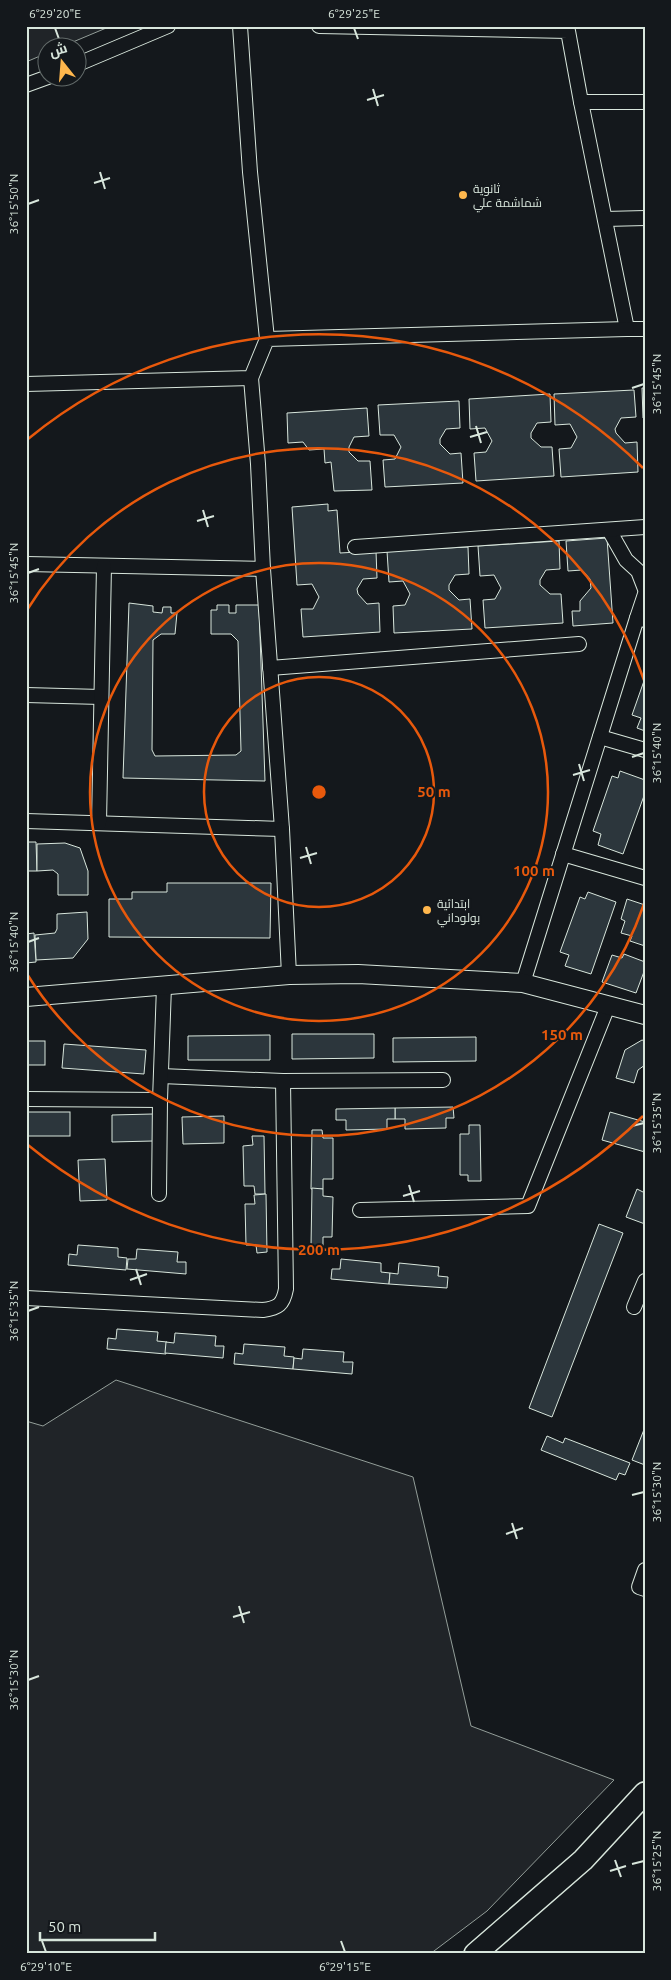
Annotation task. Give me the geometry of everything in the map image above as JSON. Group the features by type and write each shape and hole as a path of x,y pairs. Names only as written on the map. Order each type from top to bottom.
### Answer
{"main road":[{"path":"475,1954 583,1860 645,1793"}],"street":[{"path":"88,60 168,26"},
{"path":"240,26 250,172 267,339 251,378 282,829 290,975"},
{"path":"319,26 568,31 627,329"},
{"path":"26,85 38,80"},
{"path":"581,102 645,102"},
{"path":"605,219 645,218"},
{"path":"267,339 645,329"},
{"path":"26,384 251,378"},
{"path":"355,548 645,527"},
{"path":"609,530 626,560 638,571 645,589"},
{"path":"26,564 263,569"},
{"path":"99,822 104,566"},
{"path":"523,983 600,737 641,619 645,594"},
{"path":"270,668 578,644"},
{"path":"26,695 101,697"},
{"path":"600,737 645,750"},
{"path":"26,821 282,829"},
{"path":"564,854 645,878"},
{"path":"26,997 290,975 358,974 523,983 645,1015"},
{"path":"159,1194 164,986"},
{"path":"360,1210 528,1206 608,1006"},
{"path":"161,1076 283,1081 442,1080"},
{"path":"26,1298 263,1310 276,1308 283,1302 286,1289 283,1081"},
{"path":"26,1099 160,1100"},
{"path":"634,1307 645,1281"},
{"path":"645,1570 639,1587 645,1589"}],"shaded area":[{"path":"26,26 111,26 82,38 38,38 38,57 26,62"},
{"path":"116,1380 413,1477 471,1726 614,1780 487,1911 430,1954 26,1954 26,1421 43,1426"}],"building":[{"path":"642,388 645,388 645,418 643,418"},
{"path":"634,390 636,417 621,418 615,429 616,433 625,443 637,442 638,472 561,477 559,449 571,448 577,437 570,424 555,425 554,394"},
{"path":"550,394 551,422 537,423 531,433 531,438 541,447 552,447 554,476 476,481 474,453 486,452 492,441 485,428 470,429 469,399"},
{"path":"459,401 460,428 446,429 440,439 440,444 450,454 461,453 463,483 385,487 383,460 395,459 401,447 394,435 380,435 378,405"},
{"path":"367,408 369,436 354,437 349,447 349,452 358,461 370,461 372,490 334,491 331,462 325,463 324,449 309,450 303,442 288,443 287,413"},
{"path":"328,504 328,511 337,510 340,553 376,551 377,578 363,579 357,589 358,594 367,604 379,603 380,632 303,637 301,609 313,609 319,597 312,584 297,585 292,507"},
{"path":"607,538 613,623 573,626 572,611 580,611 580,601 591,588 590,579 582,570 568,571 566,541"},
{"path":"559,541 560,569 546,570 540,580 540,585 550,594 561,594 563,623 485,628 483,600 495,599 501,588 494,575 480,576 478,546"},
{"path":"468,547 469,574 455,575 449,585 449,590 459,600 470,599 472,629 394,633 393,606 405,605 410,594 403,581 389,582 387,551"},
{"path":"129,603 153,606 153,612 162,613 163,607 171,607 171,613 177,613 175,634 161,634 153,640 152,750 155,756 236,755 241,751 238,641 231,634 211,634 211,610 217,610 217,605 229,605 229,613 236,613 236,605 259,605 265,781 123,778"},
{"path":"645,678 645,731 637,728 641,718 632,715"},
{"path":"620,771 645,780 645,793 623,854 598,845 601,834 593,831 612,776 618,778"},
{"path":"26,842 36,842 37,871 26,871"},
{"path":"65,843 80,848 88,871 88,895 58,895 58,874 53,870 37,871 37,844"},
{"path":"167,883 271,883 270,938 109,937 109,899 132,899 132,892 167,892"},
{"path":"588,892 616,902 591,974 565,966 569,955 560,952 580,897 585,899"},
{"path":"627,899 645,905 645,946 630,941 632,936 621,933 625,921 621,919"},
{"path":"87,912 88,939 73,958 36,960 35,935 55,933 57,929 57,914"},
{"path":"34,933 36,962 26,963 26,934"},
{"path":"624,954 645,962 645,969 636,993 602,982 612,955 622,958"},
{"path":"292,1034 374,1034 374,1058 292,1059"},
{"path":"270,1035 270,1060 188,1060 188,1036"},
{"path":"476,1037 476,1061 393,1062 393,1038"},
{"path":"642,1040 645,1041 645,1065 638,1070 634,1083 616,1078 625,1050"},
{"path":"26,1041 45,1041 45,1065 26,1065"},
{"path":"64,1044 146,1050 144,1074 62,1068"},
{"path":"453,1107 454,1118 446,1118 446,1128 405,1129 405,1119 395,1119 395,1108"},
{"path":"395,1108 395,1119 387,1119 387,1129 346,1130 346,1120 336,1120 336,1109"},
{"path":"26,1112 70,1112 70,1136 26,1136"},
{"path":"610,1112 645,1122 645,1152 602,1140"},
{"path":"153,1114 153,1141 112,1142 112,1115"},
{"path":"224,1116 224,1143 183,1144 182,1117"},
{"path":"469,1125 480,1125 481,1181 468,1181 468,1175 460,1175 460,1134 469,1134"},
{"path":"312,1130 322,1130 323,1138 333,1138 333,1179 323,1179 323,1189 311,1189"},
{"path":"252,1136 264,1136 265,1194 255,1194 254,1186 244,1186 243,1146 253,1145"},
{"path":"105,1159 107,1200 80,1201 78,1160"},
{"path":"312,1188 323,1189 323,1196 333,1197 332,1237 323,1237 323,1247 311,1246"},
{"path":"637,1189 645,1193 645,1224 626,1217"},
{"path":"266,1194 267,1252 257,1253 256,1245 246,1245 245,1204 255,1204 254,1195"},
{"path":"599,1224 623,1233 552,1417 529,1408"},
{"path":"78,1245 118,1248 118,1257 127,1258 126,1270 68,1265 69,1254 77,1255"},
{"path":"137,1249 178,1252 177,1262 186,1262 186,1274 127,1269 128,1259 136,1259"},
{"path":"341,1259 381,1263 381,1272 390,1273 389,1284 331,1279 332,1269 340,1269"},
{"path":"399,1263 439,1267 438,1276 448,1277 447,1288 389,1284 390,1273 398,1274"},
{"path":"117,1329 158,1332 157,1341 167,1342 166,1354 107,1349 108,1338 116,1339"},
{"path":"175,1333 216,1336 215,1346 224,1346 223,1358 165,1353 166,1342 174,1343"},
{"path":"244,1344 285,1347 284,1356 294,1357 293,1369 234,1364 235,1353 243,1354"},
{"path":"303,1349 344,1352 343,1362 353,1362 352,1374 293,1369 294,1358 302,1359"},
{"path":"645,1427 645,1465 632,1460"},
{"path":"547,1436 563,1443 565,1438 630,1463 625,1475 619,1473 616,1480 541,1450"}],"place":[{"name":"ثانوية شماشمة علي","path":"463,195"},
{"name":"ابتدائية بولوداني","path":"427,910"}]}
